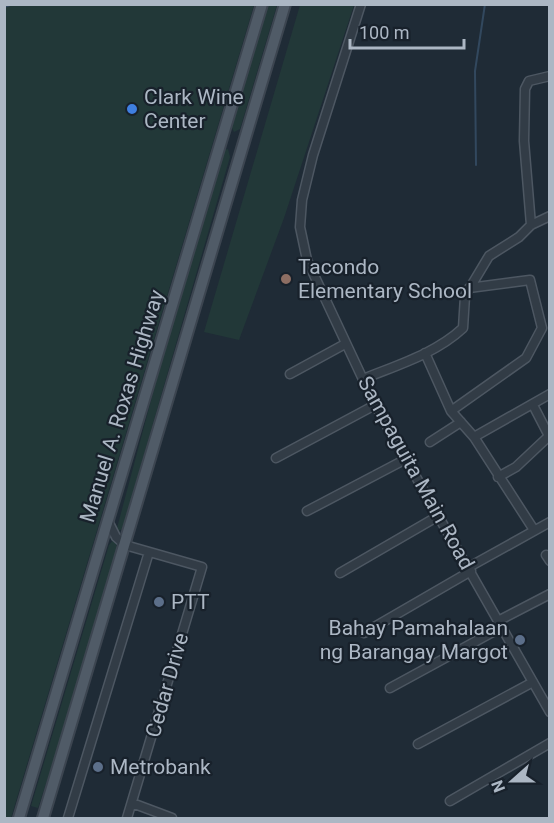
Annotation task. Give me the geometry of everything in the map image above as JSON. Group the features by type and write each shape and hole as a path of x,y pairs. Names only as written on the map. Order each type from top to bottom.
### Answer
{"main road":[{"name":"Manuel A. Roxas Highway","path":"19,819 262,4"},
{"name":"Manuel A. Roxas Highway","path":"43,819 285,4"},
{"path":"221,141 243,147"}],"street":[{"name":"Sampaguita Main Road","path":"361,4 313,155 302,200 300,227 307,260 375,405 440,515 549,712"},
{"path":"531,225 524,151 525,89 528,81 549,76"},
{"path":"363,379 425,353 463,328 465,296 489,256 519,237 531,225 549,216"},
{"path":"451,411 526,358 546,328 530,280 469,288"},
{"path":"290,374 345,344"},
{"path":"425,353 451,411 474,437 534,530"},
{"path":"474,437 549,394"},
{"path":"276,458 375,405"},
{"path":"498,477 516,467 549,436 548,429 533,405"},
{"path":"430,442 461,422"},
{"path":"307,511 406,459"},
{"path":"340,573 440,515"},
{"path":"69,819 148,552 125,545 116,537 108,521"},
{"path":"364,633 549,522"},
{"name":"Cedar Drive","path":"127,819 202,567 148,552"},
{"path":"390,688 549,594"},
{"path":"418,744 532,682"},
{"path":"450,801 549,743"},
{"path":"132,803 172,819"}],"green space":[{"path":"5,4 254,5 11,818 4,818"},
{"path":"268,5 277,5 240,129 234,132 231,126"},
{"path":"300,5 354,5 284,218 239,340 204,332"},
{"path":"228,149 230,157 128,510 122,529 119,531 117,528 173,318 224,150"},
{"path":"114,539 117,547 74,698 38,808 31,806 109,545"}],"waterway":[{"path":"4,7 13,4"},
{"path":"476,165 475,71 485,4"}],"place":[{"name":"Clark Wine Center","path":"132,109"},
{"name":"Tacondo Elementary School","path":"286,279"},
{"name":"PTT","path":"159,602"},
{"name":"Bahay Pamahalaan ng Barangay Margot","path":"520,640"},
{"name":"Metrobank","path":"98,767"}]}
